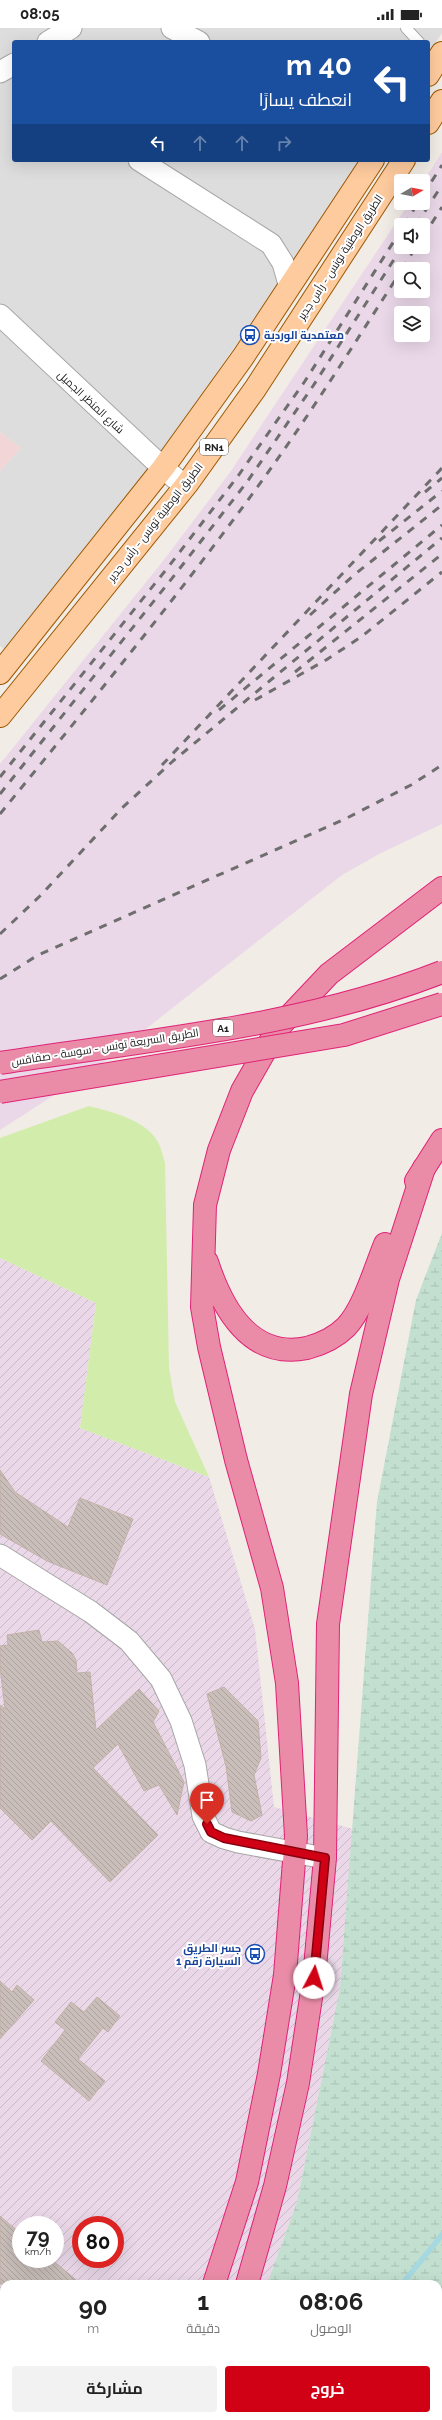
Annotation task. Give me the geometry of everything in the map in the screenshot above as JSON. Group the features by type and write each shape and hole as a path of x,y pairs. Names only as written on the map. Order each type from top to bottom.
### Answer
{"highway":[{"path":"215,2280 247,2182 268,2074 285,1975 296,1852 293,1754 281,1636 272,1588 236,1460 209,1347 202,1307 201,1277 204,1254 205,1205 219,1150 242,1091 278,1028 329,974 442,888"},
{"name":"الطريق السريعة تونس - سوسة - صفاقس","path":"0,1063 230,1027 334,1006 393,991 442,972"},
{"path":"0,1092 344,1035 442,1004"},
{"path":"204,1254 217,1292 230,1314 258,1341 277,1349 295,1350 324,1344 346,1326 360,1306 390,1232 424,1168 442,1140"},
{"path":"248,2280 271,2200 298,2083 314,1978 325,1858 328,1624 344,1498 361,1394 378,1317 424,1168"}],"main road":[{"path":"430,120 442,101"},
{"name":"RN1","path":"0,673 163,468 243,357 289,284 372,162"},
{"name":"الطريق الوطنية تونس - رأس جدير","path":"0,716 185,486 255,389 403,162"}],"street":[{"path":"51,40 70,28"},
{"path":"172,28 195,40"},
{"path":"12,65 0,72 12,80"},
{"path":"142,162 271,244 283,263 289,284"},
{"name":"شارع المنظر الجميل","path":"0,316 163,468 185,486"},
{"path":"0,1555 91,1612 129,1641 161,1679 182,1720 194,1765 204,1816 211,1832 238,1842 325,1858"}],"lane":[{"path":"406,28 417,40"}],"shaded area":[{"path":"0,28 442,28 442,33 430,52 430,40 12,40 12,162 359,162 308,241 174,434 8,652 0,646 0,471 21,448 0,432"},
{"path":"442,152 442,824 381,853 342,875 96,1068 0,1130 0,764 163,561 231,471 394,226 394,254 430,254 430,218 399,218 404,210 430,210 430,174 428,174"},
{"path":"0,432 21,448 0,471"},
{"path":"0,1258 96,1303 80,1428 209,1477 255,1629 274,1807 353,1829 340,1988 297,2202 268,2280 0,2280"}],"green space":[{"path":"89,1106 118,1114 137,1123 153,1134 161,1149 165,1163 169,1368 175,1402 209,1477 80,1428 96,1303 0,1258 0,1138"},
{"path":"442,1233 442,2280 268,2280 297,2202 340,1988 377,1502 416,1300"}],"building":[{"path":"0,1470 15,1492 68,1527 80,1498 133,1519 107,1585 47,1561 0,1534"},
{"path":"39,1630 42,1642 58,1641 72,1653 76,1660 77,1673 90,1672 96,1730 139,1689 159,1711 153,1722 184,1782 177,1815 159,1785 144,1791 118,1744 93,1768 158,1835 110,1882 51,1821 32,1840 0,1808 0,1705 5,1709 0,1667 0,1646 8,1645 7,1635"},
{"path":"224,1687 258,1721 261,1758 254,1775 262,1815 251,1821 232,1812 226,1766 207,1694"},
{"path":"0,1981 12,1992 17,1985 34,2000 0,2039"},
{"path":"97,1997 120,2016 108,2032 103,2028 78,2059 105,2081 89,2101 41,2061 65,2030 55,2022 71,2002 84,2012"},
{"path":"0,2216 12,2226 12,2268 62,2268 76,2280 0,2280"}],"waterway":[{"path":"405,2280 442,2235"}],"railway":[{"path":"430,184 442,165"},
{"path":"421,218 442,185"},
{"path":"430,226 442,207"},
{"path":"408,218 414,210"},
{"path":"0,777 169,566 238,476 305,381 394,241"},
{"path":"0,794 247,482 313,386 398,254"},
{"path":"406,262 412,254"},
{"path":"0,814 162,612 256,489 312,408 394,282"},
{"path":"162,765 442,468"},
{"path":"425,492 442,478"},
{"path":"379,541 442,491"},
{"path":"310,615 354,575 442,505"},
{"path":"219,710 442,525"},
{"path":"0,934 40,896 122,808 173,761 442,538"},
{"path":"295,672 442,554"},
{"path":"255,700 326,660 361,637 442,572"},
{"path":"0,979 38,955 345,819 411,785 442,765"}],"place":[{"name":"معتمدية الوردية","path":"250,335"},
{"name":"جسر الطريق السيارة رقم 1","path":"255,1954"}],"route":[{"path":"207,1824 211,1832 224,1838 238,1842 325,1858 314,1978"}]}
